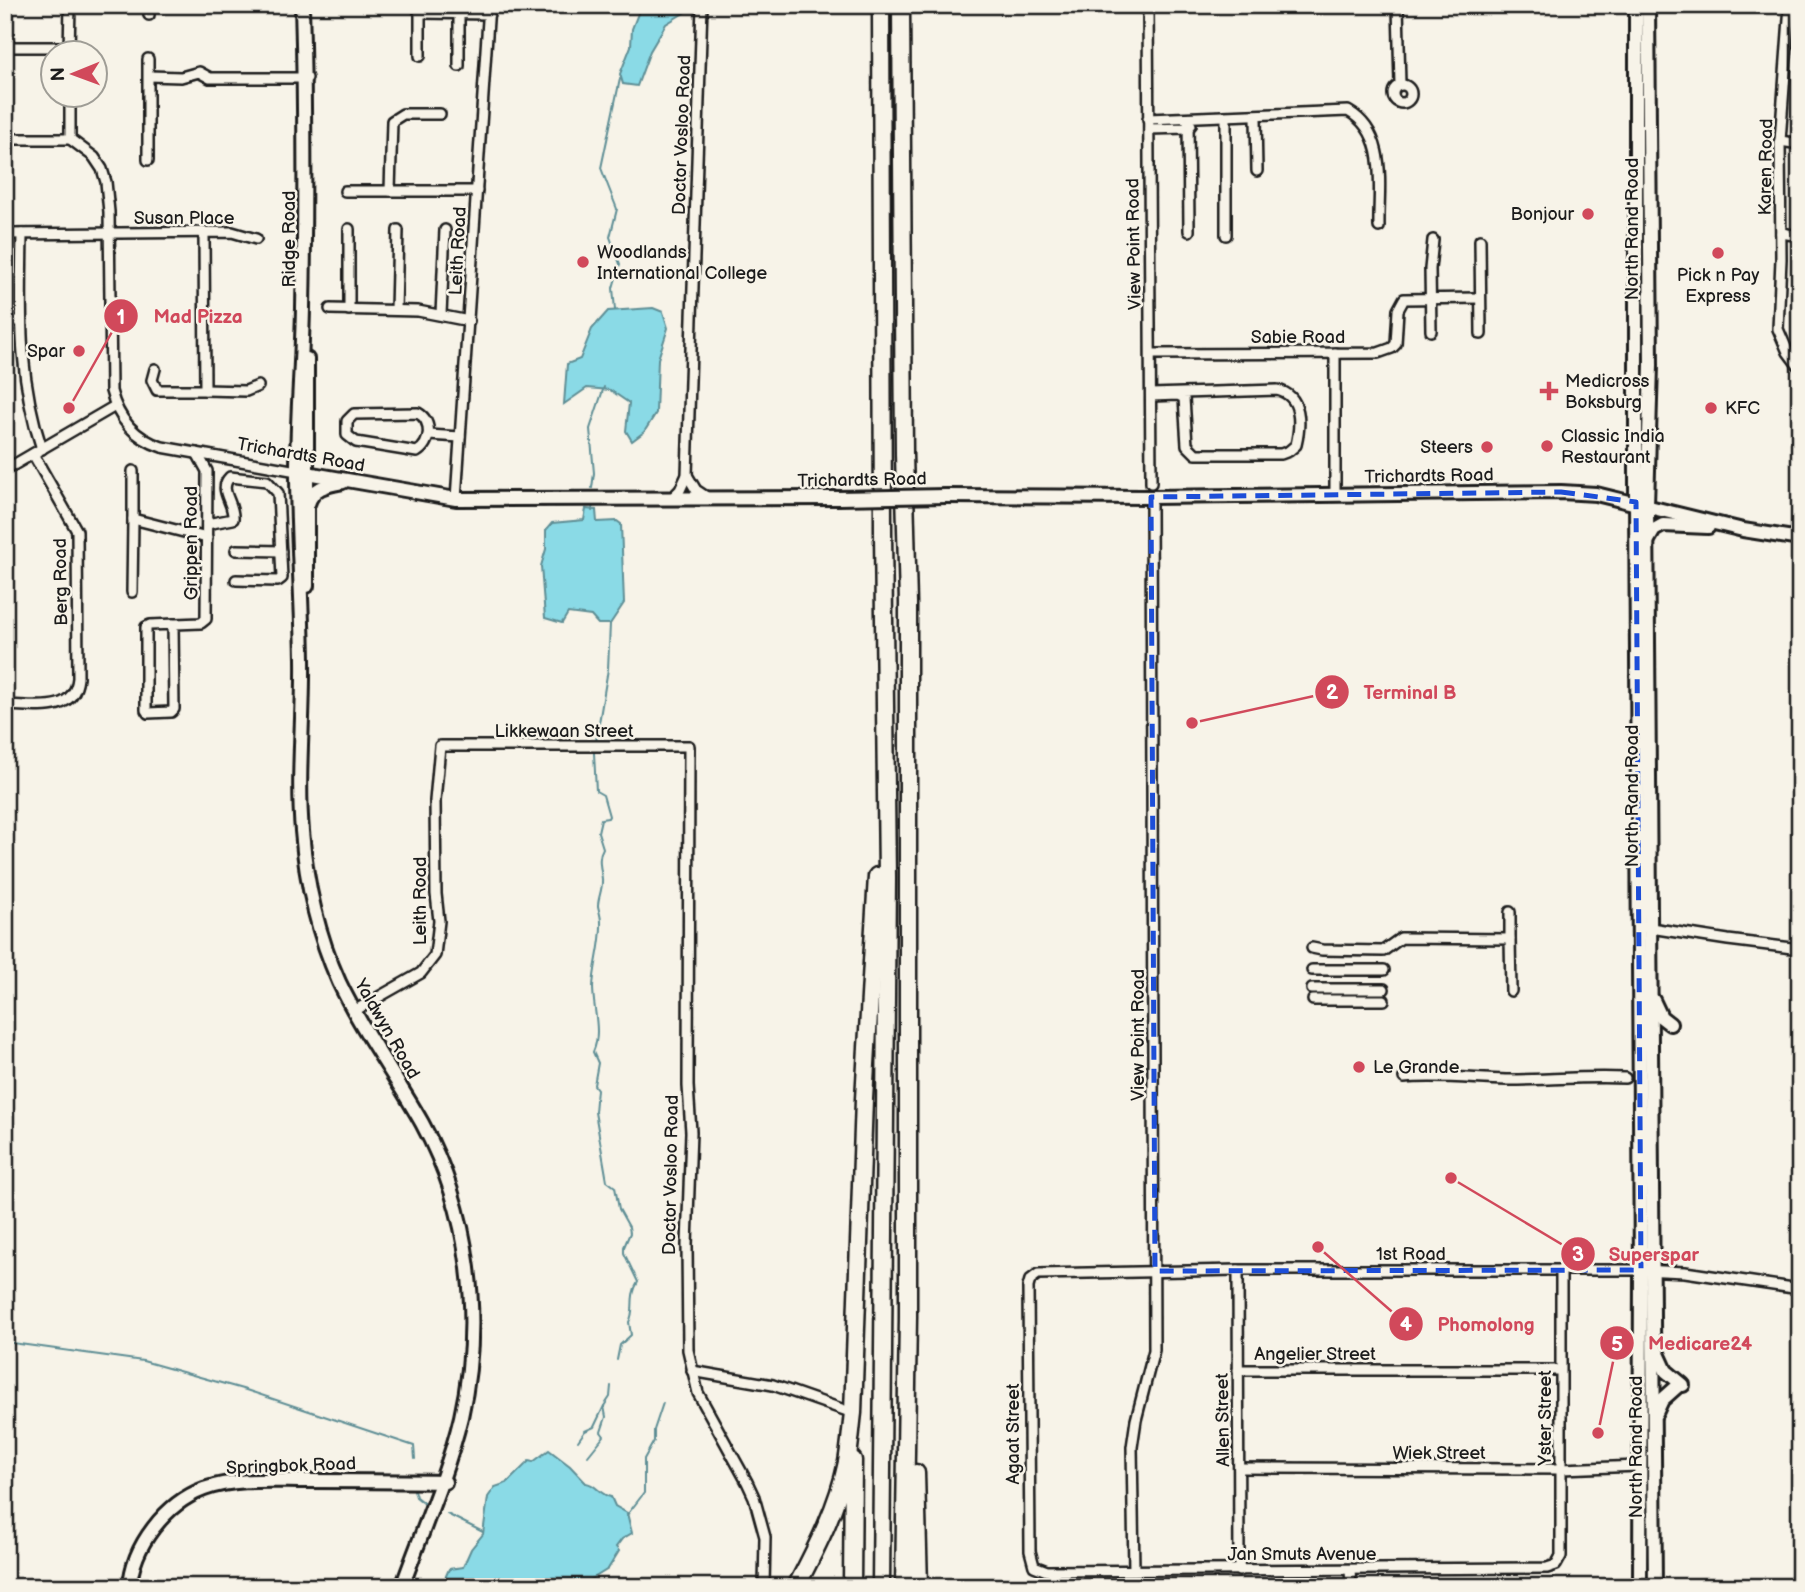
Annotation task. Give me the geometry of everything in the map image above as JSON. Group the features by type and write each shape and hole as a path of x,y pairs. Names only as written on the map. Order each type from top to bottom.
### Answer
{"highway":[{"path":"881,5 887,878 881,1587"},
{"path":"901,5 904,454 908,603 908,1317 904,1587"},
{"path":"852,1587 853,1413 864,1099 877,868 883,533"},
{"path":"908,1317 919,1587"},
{"path":"796,1587 816,1548 836,1498 847,1462 853,1413"}],"main road":[{"name":"Ridge Road","path":"302,472 307,433 305,5"},
{"name":"North Rand Road","path":"1636,5 1647,1270 1654,1346 1654,1569 1657,1587"},
{"name":"North Rand Road","path":"1644,815 1647,542 1641,504 1651,365 1648,5"},
{"name":"Ridge Road","path":"302,472 305,78"},
{"path":"307,433 313,457 328,477"},
{"name":"Trichardts Road","path":"302,472 456,499 1151,497 1561,492 1596,494 1743,530 1800,539"},
{"name":"Yaldwyn Road","path":"302,472 308,507 309,852 315,893 328,938 357,1009"},
{"name":"Yaldwyn Road","path":"302,472 298,557 303,655 302,828 307,873 330,960 436,1143 456,1194 468,1244 475,1297 472,1384 466,1419 405,1587"},
{"path":"308,507 308,500 318,489 350,481"},
{"path":"1647,542 1657,527 1672,524 1743,530"},
{"name":"North Rand Road","path":"1640,1587 1639,1466 1650,1198 1650,993 1645,927"},
{"path":"1650,993 1661,1017 1670,1024"},
{"path":"1654,1346 1666,1371 1681,1384 1662,1400 1654,1418"},
{"path":"411,1481 426,1486 433,1503"},
{"name":"Yaldwyn Road","path":"405,1587 433,1503 443,1482"},
{"name":"Springbok Road","path":"130,1587 139,1553 153,1530 172,1509 204,1489 230,1483 443,1482"}],"street":[{"path":"69,38 70,5"},
{"name":"Doctor Vosloo Road","path":"687,475 702,5"},
{"name":"View Point Road","path":"1148,5 1151,483"},
{"path":"1398,5 1400,85"},
{"name":"Karen Road","path":"1790,5 1795,17 1780,141 1779,329 1788,352 1800,368"},
{"path":"420,56 419,8 489,9"},
{"name":"Leith Road","path":"456,499 489,9"},
{"path":"458,10 458,66"},
{"path":"5,47 38,49"},
{"path":"148,59 148,160"},
{"path":"149,76 181,77 199,72 210,78 305,78"},
{"path":"70,108 70,139"},
{"path":"1148,124 1343,111 1353,114 1369,130 1378,156 1379,227"},
{"path":"390,191 392,121 403,114 440,114"},
{"path":"1226,117 1226,235"},
{"path":"1256,117 1257,172"},
{"path":"1189,231 1191,122"},
{"path":"5,139 70,139 94,157 102,169 108,197 110,371 115,406 5,470"},
{"path":"1780,141 1800,144"},
{"path":"345,191 477,191"},
{"path":"349,229 349,310"},
{"path":"396,310 398,230"},
{"path":"441,314 445,230"},
{"name":"Susan Place","path":"5,234 232,232 256,239"},
{"path":"1781,233 1800,236"},
{"name":"Berg Road","path":"5,705 62,704 74,695 78,678 77,531 37,452 23,375 22,234"},
{"path":"204,234 205,390"},
{"path":"1431,331 1430,269 1433,240"},
{"path":"1480,240 1481,334"},
{"path":"1431,298 1480,298"},
{"name":"Sabie Road","path":"1151,354 1378,353 1392,348 1397,338 1398,310 1404,299 1431,298"},
{"path":"330,309 396,310 441,314 470,321"},
{"path":"5,321 21,321"},
{"path":"1335,353 1335,494"},
{"path":"155,369 152,380 157,390 246,391 258,386"},
{"path":"1278,390 1285,392 1295,401 1297,408 1296,444 1281,454 1196,454 1187,445 1186,400 1178,395 1151,395 1278,390"},
{"name":"Trichardts Road","path":"115,406 126,424 146,441 162,447 302,472"},
{"path":"418,413 425,419 429,435 422,449 414,452 356,442 348,438 345,430 349,418 354,414 418,413"},
{"path":"429,435 460,438"},
{"name":"Grippen Road","path":"173,624 203,622 206,615 207,471 197,453"},
{"name":"Grippen Road","path":"207,471 223,458"},
{"path":"132,592 133,471"},
{"path":"672,498 684,484 687,475"},
{"path":"687,475 696,490 708,498"},
{"path":"206,524 233,519 234,512 224,488 229,477 267,481 276,489 279,496 281,580 236,580"},
{"name":"View Point Road","path":"1134,1570 1132,1447 1154,1350 1151,497"},
{"path":"133,519 206,538"},
{"path":"236,551 281,551"},
{"path":"173,624 174,709 171,712 149,713 146,710 146,628 150,625 173,624"},
{"name":"Leith Road","path":"357,1009 421,973 432,961 438,948 435,830 439,746"},
{"name":"Likkewaan Street","path":"439,746 688,746"},
{"name":"Doctor Vosloo Road","path":"688,746 688,1086 691,1132 686,1283 688,1350 703,1403 754,1497 765,1537 764,1587"},
{"path":"1510,912 1511,991"},
{"path":"1645,927 1800,949"},
{"path":"1312,948 1383,951 1401,938 1510,940"},
{"path":"1312,970 1384,970"},
{"path":"1312,989 1384,989"},
{"path":"1312,1000 1384,1000"},
{"path":"1404,1078 1625,1078"},
{"name":"1st Road","path":"1028,1287 1030,1280 1038,1274 1238,1270 1647,1270 1696,1273 1800,1289"},
{"name":"Allen Street","path":"1238,1270 1239,1571"},
{"name":"Yster Street","path":"1556,1565 1561,1556 1561,1270"},
{"name":"Agaat Street","path":"1028,1287 1030,1551 1034,1566 1047,1571"},
{"name":"Angelier Street","path":"1238,1370 1560,1370"},
{"path":"692,1371 773,1385 853,1413"},
{"name":"Wiek Street","path":"1239,1468 1561,1469 1639,1466"},
{"name":"Jan Smuts Avenue","path":"1047,1571 1547,1568 1556,1565"},
{"path":"1350,1570 1351,1587"}],"highlighted area":[{"path":"1561,492 1636,502 1641,1270 1155,1271 1151,497"}],"green space":[{"path":"1178,1583 1179,1587 932,1587 932,1584"}],"water":[{"path":"647,5 687,5 687,11 666,24 650,51 637,86 623,84 620,74 631,46 632,29 639,11"},
{"path":"653,308 663,312 668,328 658,359 656,413 644,432 632,441 626,431 629,403 610,390 587,388 564,404 567,364 580,359 592,329 608,311"},
{"path":"586,509 596,510 597,522 617,521 621,524 624,603 610,624 598,624 591,616 568,613 562,623 545,618 541,566 546,549 546,530 552,523 584,520"},
{"path":"549,1450 586,1483 611,1497 615,1506 627,1513 632,1533 616,1547 619,1551 608,1569 579,1587 441,1587 449,1569 463,1567 471,1549 483,1534 488,1497 495,1487 507,1483 529,1461 533,1462"}],"waterway":[{"path":"615,310 613,288 620,264 610,237 617,209 601,168 620,79"},
{"path":"592,488 594,473 590,429 604,387"},
{"path":"592,511 593,505"},
{"path":"596,741 608,669 610,624"},
{"path":"594,753 596,791 603,795 609,816 601,819 598,832 603,848 598,906 601,930 593,987 597,1028 593,1052 598,1063 594,1085 597,1089 595,1112 607,1181 615,1187 619,1209 629,1227 630,1233 624,1253 638,1282 633,1293 629,1322 631,1335 620,1345 617,1360"},
{"path":"5,1342 143,1361 246,1390 414,1446 415,1459"},
{"path":"588,1456 604,1436 601,1432 606,1417 604,1406 610,1397 611,1386"},
{"path":"627,1515 644,1493 644,1459 654,1441 654,1430 663,1403"},
{"path":"578,1441 585,1431 594,1427 604,1406"},
{"path":"414,1490 416,1497 426,1505"},
{"path":"447,1514 483,1532"}],"place":[{"name":"Bonjour","path":"1588,214"},
{"name":"Pick n Pay Express","path":"1718,253"},
{"name":"Woodlands International College","path":"583,262"},
{"name":"Spar","path":"79,351"},
{"name":"Medicross Boksburg","path":"1549,391"},
{"name":"Mad Pizza","path":"69,408"},
{"name":"KFC","path":"1711,408"},
{"name":"Classic India Restaurant","path":"1547,446"},
{"name":"Steers","path":"1487,447"},
{"name":"Terminal B","path":"1192,723"},
{"name":"Le Grande","path":"1359,1067"},
{"name":"Superspar","path":"1451,1178"},
{"name":"Phomolong","path":"1318,1247"},
{"name":"Medicare24","path":"1598,1433"}]}
